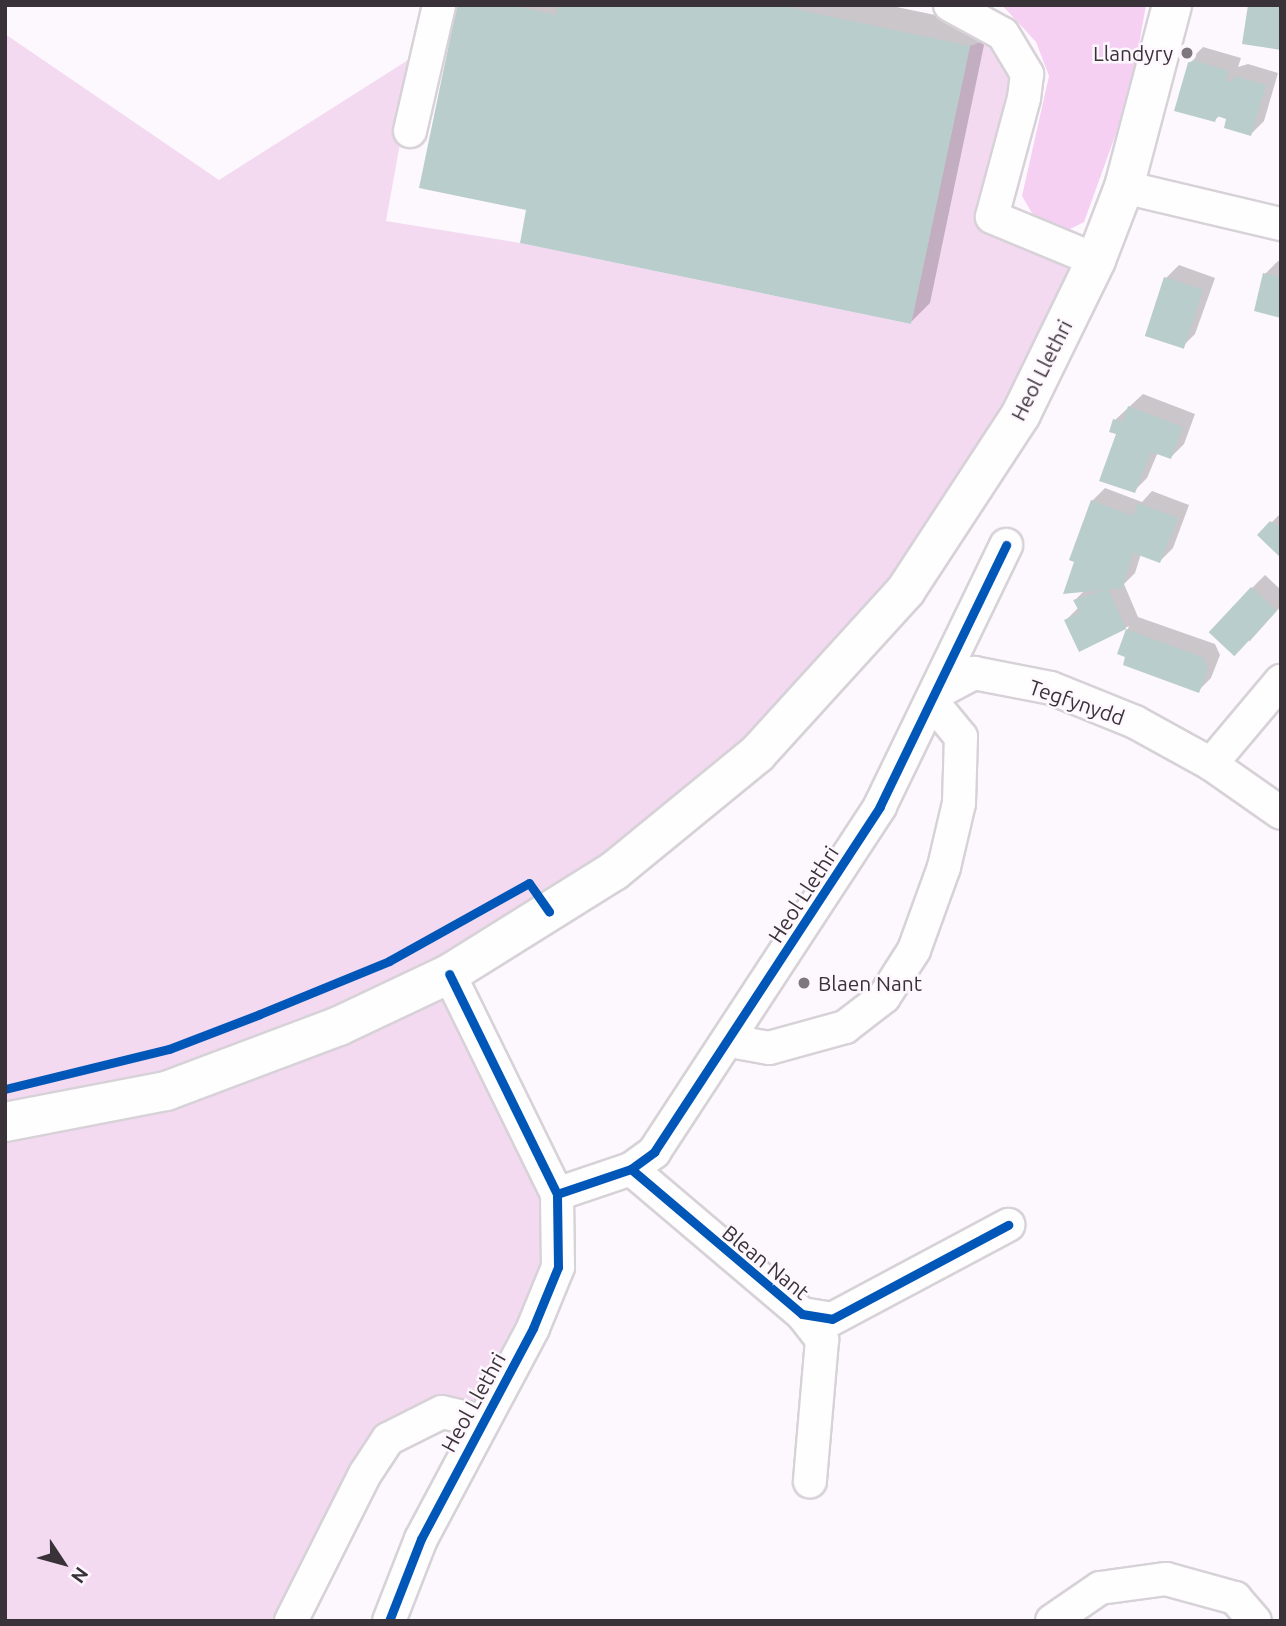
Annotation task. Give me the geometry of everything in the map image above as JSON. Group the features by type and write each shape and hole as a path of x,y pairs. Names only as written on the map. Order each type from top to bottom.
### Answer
{"main road":[{"name":"Heol Llethri","path":"449,974 614,871 757,754 897,600 1021,415 1096,260 1124,187 1172,5"},
{"path":"5,1122 166,1091 340,1026 449,974"}],"street":[{"path":"410,131 439,5"},
{"path":"950,5 1003,34 1027,74 1024,99 992,217 1096,260"},
{"path":"1124,187 1281,224"},
{"name":"Heol Llethri","path":"556,1194 631,1169 654,1152 730,1041 880,806 936,698 1006,545"},
{"name":"Tegfynydd","path":"936,698 974,673 1051,688 1135,722 1211,764 1281,813"},
{"path":"1211,764 1281,681"},
{"path":"730,1041 769,1048 845,1027 884,997 914,950 944,867 959,803 961,737 936,698"},
{"name":"Heol Llethri","path":"389,1621 421,1539 481,1421 533,1328 558,1267 556,1194 449,974"},
{"name":"Blean Nant","path":"631,1169 802,1314 822,1340 810,1481"},
{"name":"Blean Nant","path":"802,1314 832,1319 1007,1225"},
{"path":"291,1621 365,1474 388,1438 442,1412 481,1421"},
{"path":"1052,1621 1100,1588 1166,1579 1235,1598 1255,1621"}],"shaded area":[{"path":"1002,5 1146,5 1130,95 1084,222 1066,231 1036,220 1022,196 1049,76 1036,42"},
{"path":"5,34 219,180 416,55 386,221 520,243 911,324 970,46 1003,34 1020,57 992,217 1096,260 1021,415 757,754 450,974 557,1194 558,1267 481,1421 388,1439 291,1621 5,1621"}],"building":[{"path":"457,5 511,5 556,15 558,5 776,5 970,46 911,324 520,243 526,210 419,188"},
{"path":"1248,5 1281,5 1281,50 1242,44"},
{"path":"1189,59 1229,71 1226,80 1232,82 1234,76 1266,85 1251,136 1224,128 1226,119 1217,116 1215,122 1174,111"},
{"path":"1263,273 1281,277 1281,318 1254,311"},
{"path":"1164,277 1203,290 1184,349 1145,336"},
{"path":"1128,406 1183,427 1171,459 1151,452 1135,493 1099,481 1116,434 1109,432 1113,419 1123,422"},
{"path":"1091,500 1133,516 1138,503 1178,518 1160,563 1133,553 1122,588 1063,594 1074,562 1069,560"},
{"path":"1270,521 1281,528 1281,558 1257,535"},
{"path":"1251,587 1277,611 1234,656 1209,632"},
{"path":"1108,589 1126,629 1079,652 1064,620 1080,613 1073,600"},
{"path":"1126,629 1202,657 1208,669 1199,693 1123,665 1125,657 1117,654"}],"cycle path":[{"path":"557,1194 631,1169 654,1152 880,806 1006,545"},
{"path":"5,1089 169,1049 260,1014 389,961 529,883 549,912"},
{"path":"389,1621 421,1539 533,1328 558,1267 557,1194 449,974"},
{"path":"631,1169 802,1314 832,1319 1008,1225"}],"place":[{"name":"Llandyry","path":"1187,53"},
{"name":"Blaen Nant","path":"804,983"}]}
